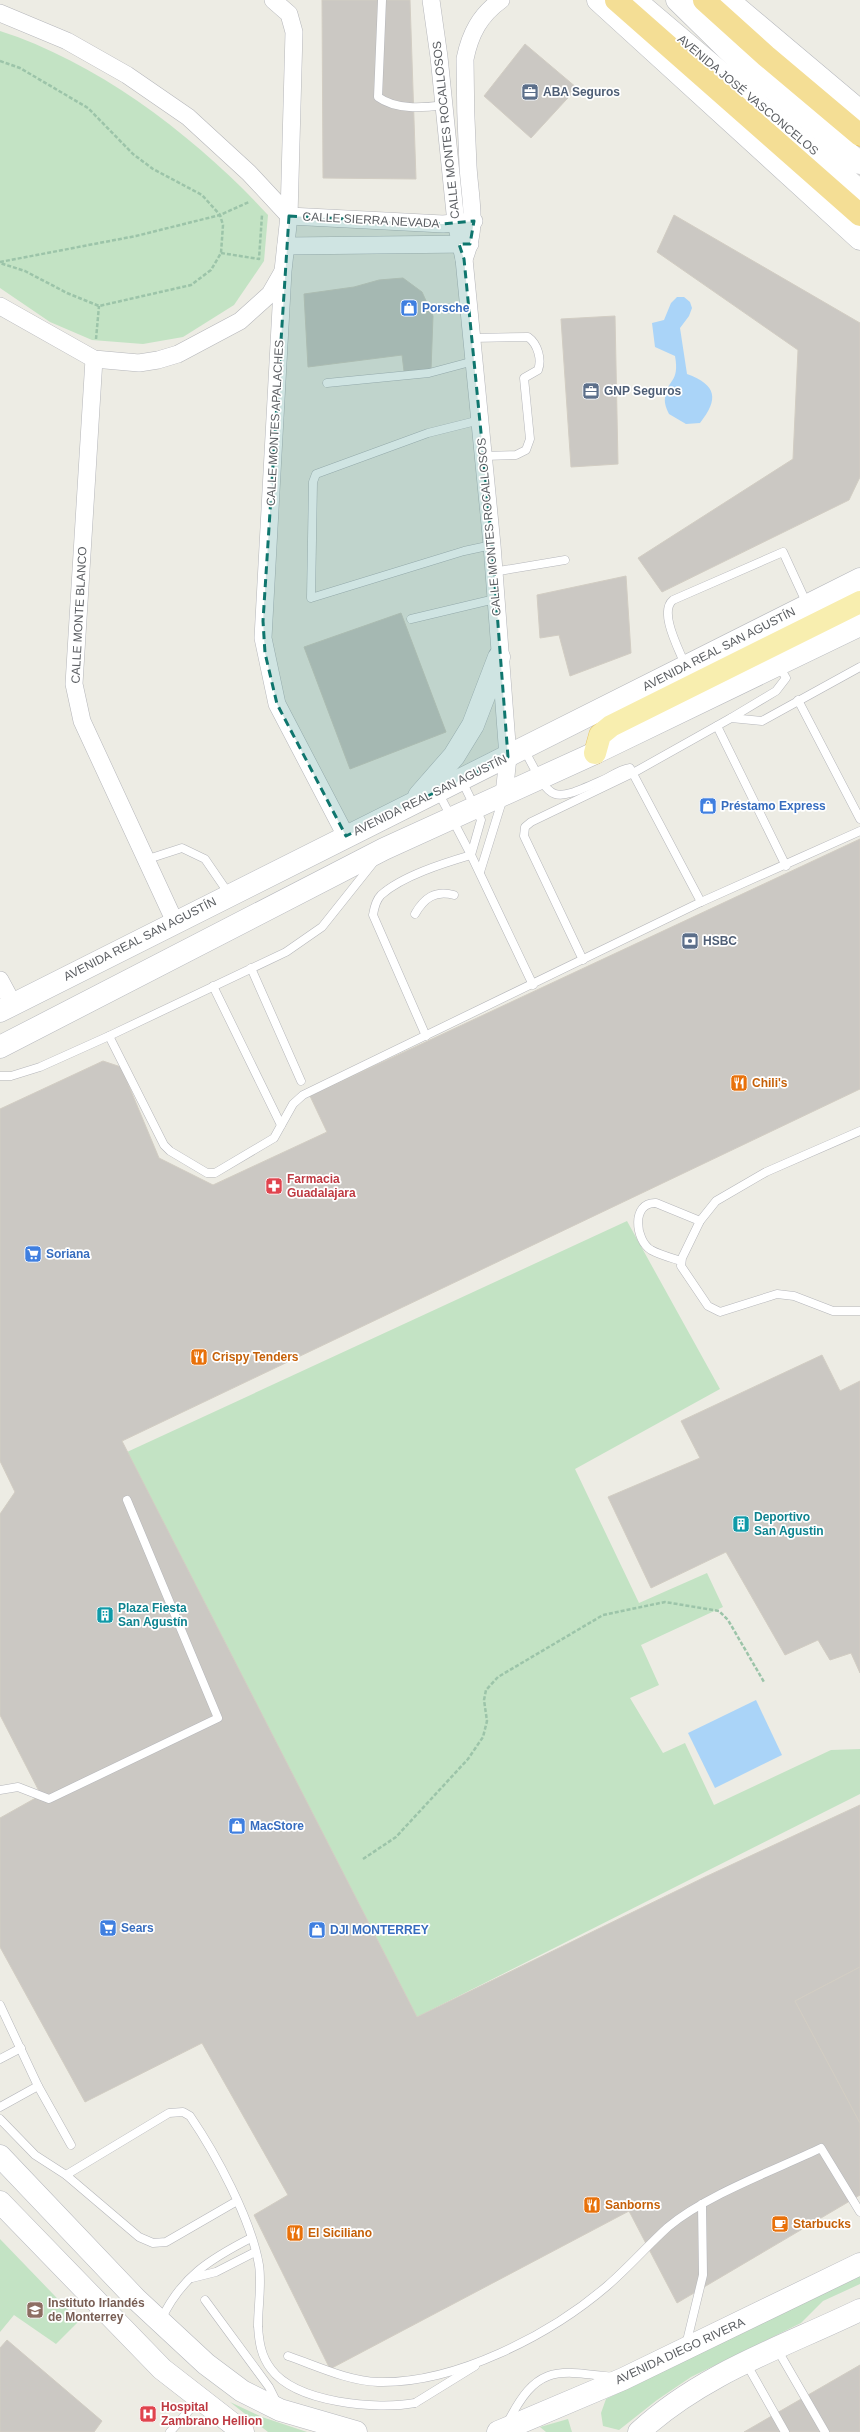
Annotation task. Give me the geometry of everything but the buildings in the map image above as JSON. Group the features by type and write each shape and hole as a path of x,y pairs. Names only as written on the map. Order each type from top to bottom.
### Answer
{"highway":[{"path":"704,0 766,56 860,135"},
{"path":"606,2 860,215"}],"main road":[{"name":"AVENIDA JOSÉ VASCONCELOS","path":"635,0 860,191"},
{"name":"AVENIDA JOSÉ VASCONCELOS","path":"677,0 734,56 860,163"},
{"path":"728,0 860,111"},
{"path":"606,2 860,239"},
{"name":"AVENIDA REAL SAN AGUSTÍN","path":"6,1008 229,894 438,791 462,781 516,752 860,579"},
{"path":"595,753 600,735 611,726 860,602"},
{"path":"0,1046 384,849 504,795 539,777 595,753 860,625"},
{"path":"412,804 454,756 473,724 499,657"},
{"path":"0,2156 160,2323 206,2364 236,2386 280,2410 352,2432"},
{"path":"0,2202 162,2369 238,2430"},
{"name":"AVENIDA DIEGO RIVERA","path":"501,2431 623,2379 860,2264"},
{"path":"639,2432 674,2403 704,2383 745,2362 777,2349 860,2310"}],"street":[{"name":"CALLE MONTES APALACHES","path":"273,0 291,18 294,32 289,216 284,271 263,638 277,704 346,836"},
{"name":"CALLE MONTES ROCALLOSOS","path":"431,0 444,105 456,223 464,249 492,545 499,657 516,752 504,795"},
{"name":"CALLE MONTES ROCALLOSOS","path":"464,249 474,221 468,159 465,59 471,36 480,19 501,0"},
{"path":"585,0 606,2"},
{"name":"CALLE SIERRA NEVADA","path":"0,13 67,41 127,75 182,113 249,173 289,216 456,223 474,221"},
{"name":"CALLE SIERRA NEVADA","path":"286,246 464,249"},
{"path":"0,306 94,359 138,363 158,360 198,345 240,322 270,294 284,271"},
{"name":"CALLE MONTE BLANCO","path":"94,359 74,684 82,721 175,922"},
{"path":"0,980 6,1008"}],"lane":[{"path":"382,0 378,97 388,104 426,108 444,105"},
{"path":"472,338 528,338 536,345 538,359 538,370 524,378 529,445 522,454 483,456"},
{"path":"327,383 429,373 474,361"},
{"path":"480,420 428,433 316,474 313,482 311,598 492,545"},
{"path":"686,666 669,627 669,606 673,600 783,552 807,605"},
{"path":"493,572 565,560"},
{"path":"411,619 495,599"},
{"path":"583,960 524,836 523,830 531,822 633,773 731,718 781,687 786,678 779,665"},
{"path":"731,718 762,721 860,667"},
{"path":"798,700 860,819"},
{"path":"717,726 786,866"},
{"path":"516,752 539,777 549,792 562,796 628,768 633,773 701,902"},
{"path":"462,781 481,820 471,855"},
{"path":"438,791 480,872 533,984"},
{"path":"480,872 504,795"},
{"path":"109,1036 165,1147 207,1173 215,1173 275,1136 293,1104 303,1094 426,1036 701,902 786,866 860,831"},
{"path":"145,860 182,848 205,859 229,894"},
{"path":"0,1076 11,1076 25,1072 109,1036 286,952 322,927 384,849"},
{"path":"426,1036 373,915 375,906 380,896 401,883 441,864 471,855"},
{"path":"415,914 422,903 435,894 454,895"},
{"path":"251,968 301,1081"},
{"path":"213,986 281,1125"},
{"path":"860,1131 766,1172 716,1201 700,1220 681,1262 682,1269 708,1306 720,1312 777,1294 794,1296 833,1311 860,1311"},
{"path":"681,1262 650,1250 641,1236 638,1214 641,1208 649,1203 656,1203 700,1220"},
{"path":"0,1790 18,1787 49,1798 218,1718 126,1500"},
{"path":"0,2005 38,2086 71,2145"},
{"path":"0,2059 21,2048"},
{"path":"0,2107 38,2086"},
{"path":"66,2175 152,2122 176,2111 190,2116 237,2201 251,2238 259,2265 259,2343 271,2369 282,2380 300,2390 345,2402 395,2407 415,2403 484,2360 526,2340 566,2316 606,2287 668,2227 702,2204 821,2148 860,2212"},
{"path":"0,2120 35,2155 66,2175 139,2236 153,2243 166,2242 237,2201"},
{"path":"684,2350 703,2275 702,2204"},
{"path":"160,2323 172,2298 187,2280 228,2250 251,2238"},
{"path":"187,2280 216,2272 255,2252"},
{"path":"205,2300 269,2387 280,2410"},
{"path":"777,2349 825,2432"},
{"path":"288,2356 334,2372 378,2382 428,2377 484,2360"},
{"path":"745,2362 785,2432"},
{"path":"501,2431 518,2402 540,2379 559,2373 572,2372 623,2379"},
{"path":"170,2432 200,2398"}],"path":[{"path":"0,61 20,68 88,108 133,154 153,169 202,195 220,215 223,225 221,253 211,270 191,285 99,306 67,293 25,271 0,263"},
{"path":"0,263 129,237 220,215 247,201 252,206"},
{"path":"221,253 259,259 263,215 258,210"},
{"path":"94,359 99,306"},
{"path":"363,1859 396,1837 468,1759 483,1737 487,1721 484,1700 486,1690 498,1677 604,1615 665,1602 719,1611 728,1620 764,1682"}],"highlighted area":[{"path":"289,216 443,224 474,221 470,244 459,244 464,259 492,545 508,757 346,836 277,704 265,653 263,621"}],"green space":[{"path":"0,31 37,45 74,63 110,83 145,106 211,159 268,215 264,261 234,305 183,337 143,344 92,340 50,322 0,288"},
{"path":"627,1221 720,1389 575,1469 639,1603 707,1573 723,1607 641,1645 659,1685 630,1698 663,1753 685,1743 714,1805 831,1750 860,1749 860,1794 417,2017 127,1452"},
{"path":"0,2239 79,2321 56,2344 14,2315 0,2332"},
{"path":"860,2276 860,2284 823,2301 801,2323 691,2377 657,2400 619,2430 603,2426 601,2413 606,2399"},
{"path":"230,2402 262,2417 307,2432 268,2432"},
{"path":"568,2419 572,2432 546,2432 540,2427"}],"water":[{"path":"677,297 684,297 690,302 692,308 689,316 680,328 687,374 704,383 712,394 710,407 700,423 686,424 669,414 665,404 666,392 675,376 675,356 655,347 652,323 664,320 671,303"},
{"path":"756,1700 782,1755 715,1788 688,1733"}],"place":[{"name":"ABA Seguros","path":"530,92"},
{"name":"Porsche","path":"409,308"},
{"name":"GNP Seguros","path":"591,391"},
{"name":"Préstamo Express","path":"708,806"},
{"name":"HSBC","path":"690,941"},
{"name":"Chili's","path":"739,1083"},
{"name":"Farmacia Guadalajara","path":"274,1186"},
{"name":"Soriana","path":"33,1254"},
{"name":"Crispy Tenders","path":"199,1357"},
{"name":"Deportivo San Agustin","path":"741,1524"},
{"name":"Plaza Fiesta San Agustín","path":"105,1615"},
{"name":"MacStore","path":"237,1826"},
{"name":"Sears","path":"108,1928"},
{"name":"DJI MONTERREY","path":"317,1930"},
{"name":"Sanborns","path":"592,2205"},
{"name":"Starbucks","path":"780,2224"},
{"name":"El Siciliano","path":"295,2233"},
{"name":"Instituto Irlandés de Monterrey","path":"35,2310"},
{"name":"Hospital Zambrano Hellion","path":"148,2414"}]}
